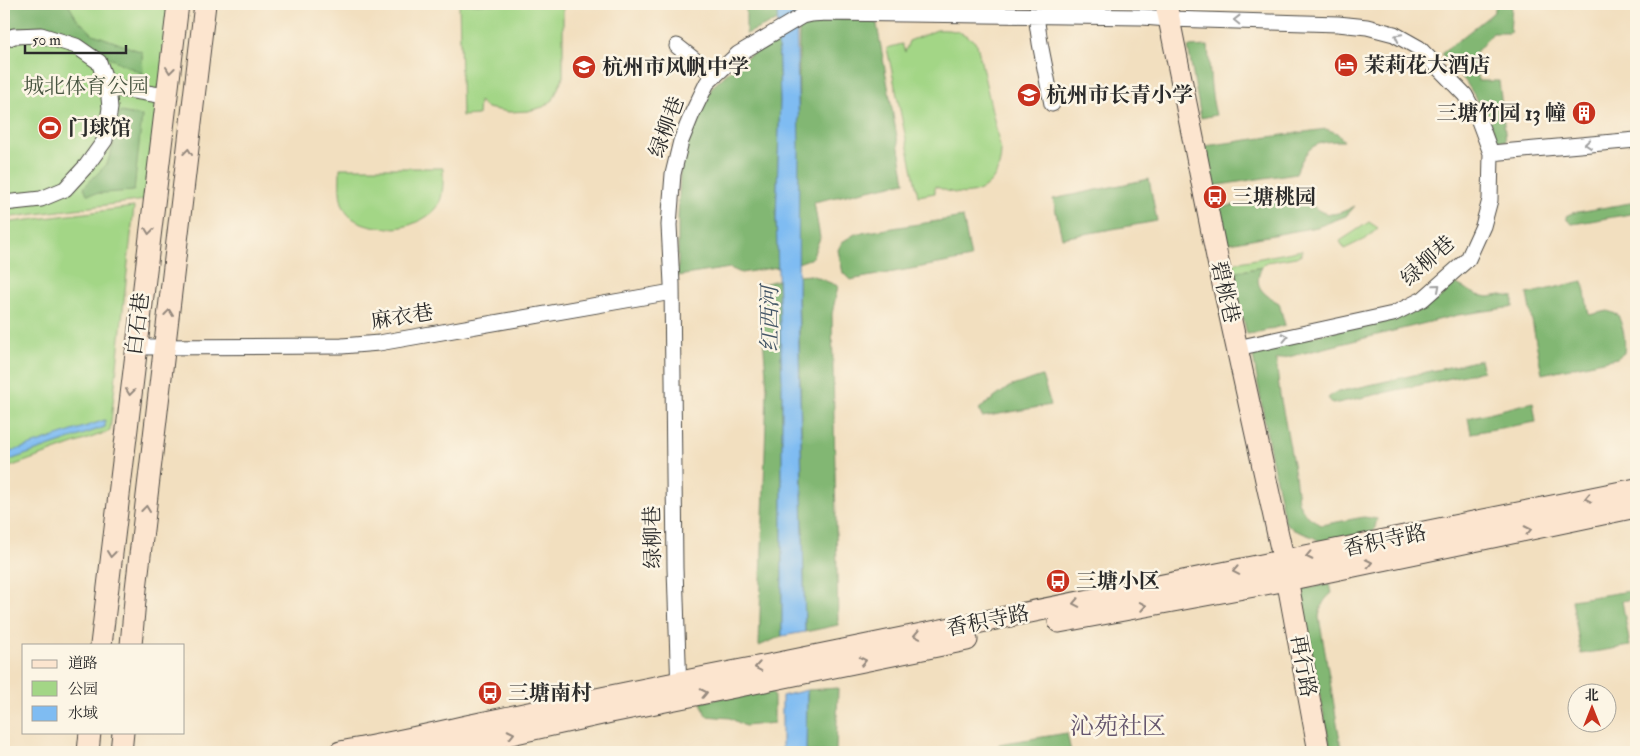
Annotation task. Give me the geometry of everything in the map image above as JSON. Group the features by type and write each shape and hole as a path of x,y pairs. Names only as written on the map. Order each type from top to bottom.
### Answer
{"main road":[{"name":"白石巷","path":"101,644 178,4"},
{"name":"白石巷","path":"131,644 205,4"},
{"name":"碧桃巷","path":"1167,11 1217,257 1285,571"},
{"name":"香积寺路","path":"340,752 384,745 432,733 1100,614 1636,489"},
{"name":"香积寺路","path":"1285,571 1636,508"},
{"name":"再行路","path":"1285,571 1319,752"},
{"name":"香积寺路","path":"429,752 679,690"},
{"path":"88,752 90,734"},
{"path":"121,752 123,734"}],"street":[{"name":"绿柳巷","path":"679,690 675,568 672,292 669,225 673,174 681,141 708,83 738,54 770,34 802,16 827,13 1142,16 1167,11 1367,27 1394,34 1419,48 1466,95 1479,122 1490,154 1490,200 1483,226 1468,259 1423,299 1393,314 1238,348"},
{"path":"1036,16 1052,104"},
{"path":"4,40 14,36 41,35 76,46 99,62 108,87 110,108 105,140 87,165 65,189 41,199 4,203"},
{"path":"677,46 715,76"},
{"path":"108,87 166,96"},
{"path":"1490,154 1636,140"},
{"name":"麻衣巷","path":"136,347 342,346 379,343 672,292"}],"green space":[{"name":"城北体育公园","path":"4,4 178,4 153,199 4,218"},
{"path":"4,4 68,4 77,19 93,34 142,52 143,74 56,32 26,29 4,30"},
{"path":"459,4 563,4 563,77 553,100 543,107 528,111 509,112 487,108 479,101 478,115 462,116"},
{"path":"746,4 777,4 778,20 746,34"},
{"path":"1497,4 1512,4 1510,33 1493,33 1476,52 1478,81 1499,81 1506,141 1498,141 1489,119 1466,82 1441,54 1493,13"},
{"path":"804,18 876,19 905,182 814,202 820,238 812,258 798,263 799,23"},
{"path":"937,30 959,32 977,44 1001,151 995,176 988,185 980,190 970,193 959,193 935,186 935,193 918,196 887,48 902,44 905,52 909,41"},
{"path":"778,37 780,101 776,218 778,267 741,273 730,268 678,276 680,171 690,138 712,87 741,61"},
{"path":"1208,46 1211,90 1216,115 1201,118 1188,47"},
{"path":"120,112 142,116 134,191 87,194 84,187 107,164 114,143"},
{"path":"1326,129 1337,133 1344,141 1325,142 1313,147 1304,157 1296,173 1213,186 1205,146"},
{"path":"340,168 443,168 443,187 440,202 427,217 406,226 387,228 370,226 355,220 345,210 341,200"},
{"path":"1149,179 1157,221 1062,238 1053,199"},
{"path":"1302,194 1314,207 1325,213 1338,213 1355,206 1346,216 1317,227 1224,244 1217,208"},
{"path":"1636,202 1636,213 1572,224 1567,220 1566,216 1572,213"},
{"path":"134,207 110,431 4,469 4,223"},
{"path":"963,217 971,258 850,280 843,273 838,250 842,242 855,234"},
{"path":"1369,222 1378,228 1367,238 1344,249 1340,241"},
{"path":"1302,250 1301,256 1267,262 1262,267 1232,273 1230,264"},
{"path":"1262,267 1258,279 1259,284 1264,293 1279,303 1285,325 1247,334 1232,273"},
{"path":"811,275 838,286 832,314 838,625 805,632 798,276"},
{"path":"778,280 782,382 782,636 759,646 767,388 759,285"},
{"path":"1583,281 1589,315 1608,311 1618,315 1624,333 1624,353 1617,358 1542,374 1527,294"},
{"path":"1453,282 1477,295 1513,297 1513,307 1458,315 1276,360 1298,502 1306,515 1321,525 1364,517 1377,519 1374,531 1332,541 1319,541 1294,530 1285,522 1253,356 1259,350 1424,308 1443,296"},
{"path":"1480,360 1483,371 1333,404 1328,398 1334,393"},
{"path":"1042,376 1051,405 982,417 979,409 1009,387"},
{"path":"1533,402 1536,422 1471,433 1468,418"},
{"path":"1330,584 1332,593 1326,598 1319,617 1342,752 1331,752 1301,596 1305,588"},
{"path":"1636,590 1636,598 1622,601 1630,646 1581,654 1572,600"},
{"path":"838,688 836,752 806,752 807,690"},
{"path":"769,689 774,694 774,723 745,726 730,718 706,716 701,702"},
{"path":"1067,733 1071,752 1001,752 999,744"}],"water":[{"path":"777,4 796,4 799,146 798,302 805,632 782,636 782,382 776,218 780,101"},
{"path":"105,420 105,427 4,462 4,454"},
{"path":"807,690 806,752 782,752 782,696"}],"place":[{"name":"茉莉花大酒店","path":"1346,65"},
{"name":"杭州市风帆中学","path":"584,67"},
{"name":"杭州市长青小学","path":"1029,95"},
{"name":"三塘竹园 13 幢","path":"1584,113"},
{"name":"门球馆","path":"50,128"},
{"name":"三塘桃园","path":"1215,197"},
{"name":"三塘小区","path":"1058,581"},
{"name":"三塘南村","path":"490,693"}],"district":[{"name":"沁苑社区","path":"1118,726"}],"water label":[{"name":"红西河","path":"770,319"}]}
